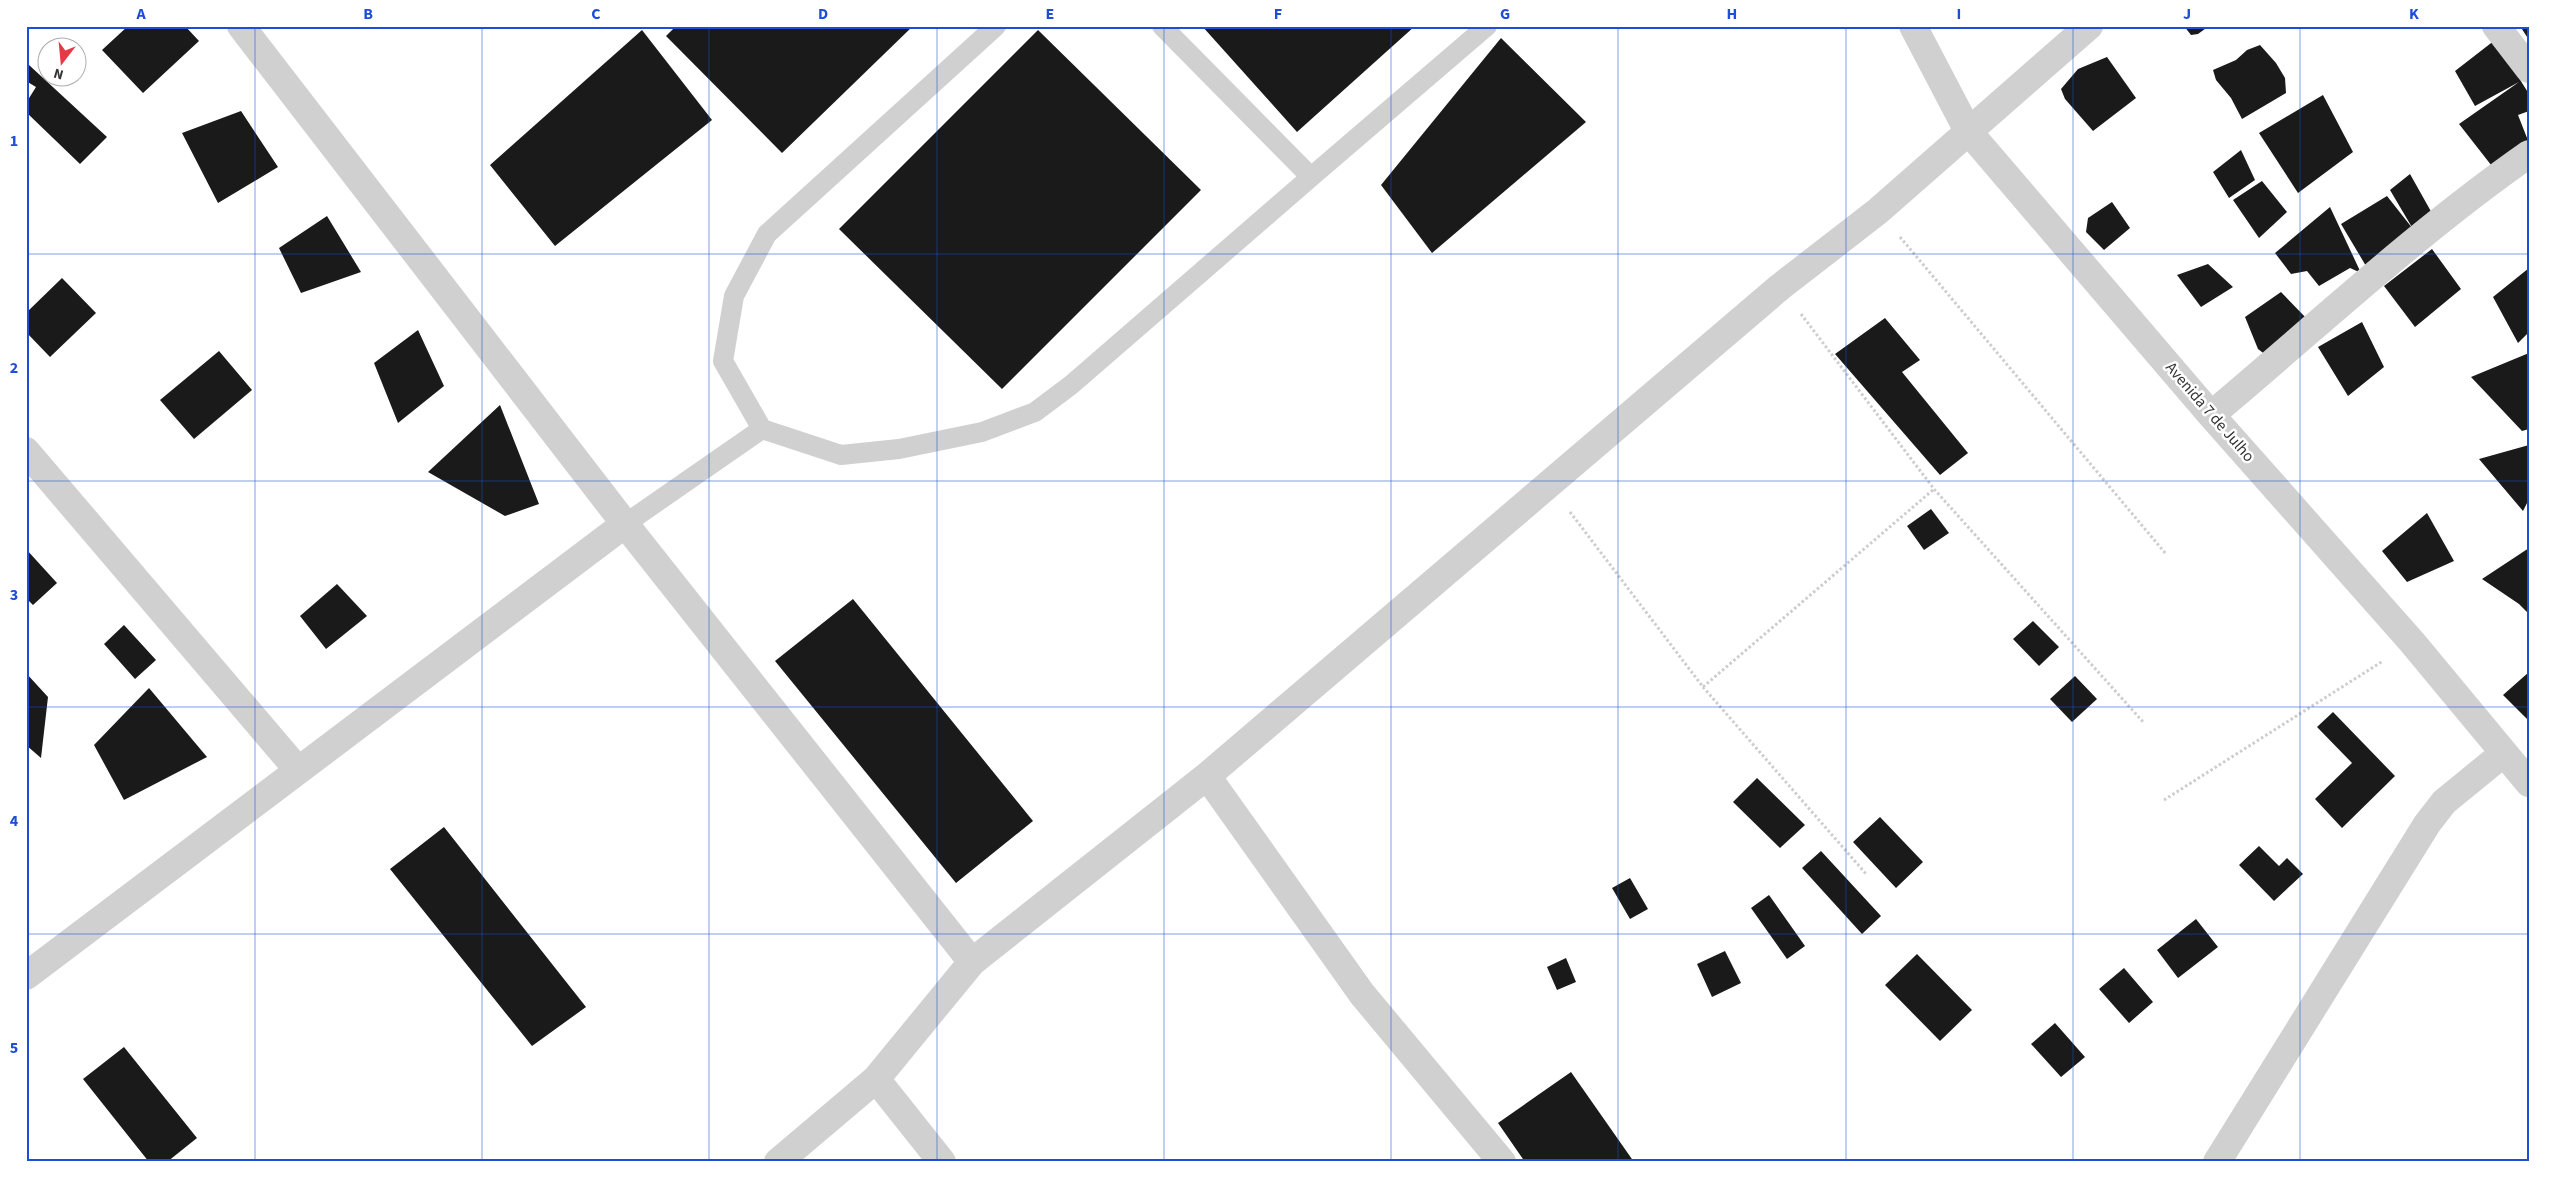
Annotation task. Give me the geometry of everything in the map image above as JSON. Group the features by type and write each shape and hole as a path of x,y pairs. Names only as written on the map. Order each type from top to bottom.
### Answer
{"street":[{"path":"241,26 625,524 972,962"},
{"name":"Avenida 7 de Julho","path":"1913,26 1968,131 2211,415 2412,642 2529,783"},
{"path":"778,1162 876,1079 972,962 1207,776 1780,287 1878,211 2089,26"},
{"path":"2496,26 2529,70"},
{"path":"2211,415 2285,353 2369,278 2475,192 2529,154"},
{"path":"26,451 298,770"},
{"path":"26,976 625,524"},
{"path":"2217,1162 2427,824 2444,802 2504,753"},
{"path":"1207,776 1362,994 1502,1162"},
{"path":"876,1079 942,1162"}],"lane":[{"path":"996,26 767,234 734,296 723,361 762,429 841,456 899,449 982,432 1035,412 1071,385 1487,26"},
{"path":"1162,26 1311,177"},
{"path":"625,524 762,429"}],"path":[{"path":"1878,211 2166,554"},
{"path":"1780,287 1934,489 2144,723"},
{"path":"1548,484 1703,687 1867,875"},
{"path":"1703,687 1934,489"},
{"path":"2164,800 2412,642"}],"building":[{"path":"128,26 185,26 199,41 143,93 102,50"},
{"path":"676,26 913,26 782,153 666,36"},
{"path":"1202,26 1415,26 1297,132"},
{"path":"2184,26 2209,26 2198,34 2191,35"},
{"path":"2520,26 2529,26 2529,40"},
{"path":"642,30 712,120 555,246 490,165"},
{"path":"1038,30 1201,190 1002,389 839,229"},
{"path":"1501,38 1586,122 1432,253 1381,185"},
{"path":"2495,40 2529,94 2529,111 2518,115 2529,143 2495,170 2459,124 2519,82 2475,106 2455,71"},
{"path":"2260,45 2276,63 2285,78 2286,93 2242,119 2231,98 2216,80 2213,70 2236,60 2247,50"},
{"path":"2107,57 2136,98 2093,131 2065,99 2061,89 2078,69"},
{"path":"29,65 38,73 38,88 54,88 107,137 80,164 26,112 26,103 36,87 26,81 26,69"},
{"path":"2323,95 2353,152 2298,193 2259,133"},
{"path":"241,111 278,167 218,203 182,133"},
{"path":"2241,150 2255,180 2229,198 2213,172"},
{"path":"2410,174 2433,215 2366,266 2341,224 2387,196 2413,229 2390,190"},
{"path":"2262,181 2287,212 2259,238 2233,200"},
{"path":"2112,202 2130,228 2104,250 2086,232 2088,218"},
{"path":"2330,207 2361,273 2350,268 2319,286 2307,271 2291,274 2275,253"},
{"path":"327,216 361,272 301,293 279,248"},
{"path":"2432,249 2461,289 2415,327 2384,286"},
{"path":"2208,264 2233,287 2201,307 2177,275"},
{"path":"2529,268 2529,332 2518,343 2493,297"},
{"path":"62,278 96,313 50,357 26,332 26,313"},
{"path":"2281,292 2308,320 2267,356 2258,349 2245,317"},
{"path":"1885,318 1920,360 1902,372 1968,453 1940,475 1835,354"},
{"path":"2362,322 2384,367 2348,396 2318,347"},
{"path":"418,330 444,386 398,423 374,363"},
{"path":"219,351 252,390 194,439 160,400"},
{"path":"2529,353 2529,429 2522,431 2471,377"},
{"path":"500,405 539,504 505,516 428,472"},
{"path":"2529,445 2529,499 2523,511 2479,459"},
{"path":"1931,509 1949,533 1924,550 1907,526"},
{"path":"2427,513 2454,561 2407,582 2382,551"},
{"path":"2529,548 2529,614 2519,604 2482,579"},
{"path":"26,549 57,583 33,605 26,598"},
{"path":"337,584 367,616 326,649 300,616"},
{"path":"853,599 1033,821 956,883 775,661"},
{"path":"2033,621 2059,647 2039,666 2013,639"},
{"path":"124,625 156,660 135,679 104,644"},
{"path":"2529,672 2529,721 2503,695"},
{"path":"26,673 48,697 41,758 26,745"},
{"path":"2075,676 2097,699 2072,722 2050,699"},
{"path":"149,688 207,757 124,800 94,745"},
{"path":"2333,712 2395,776 2342,828 2315,799 2352,763 2317,727"},
{"path":"1757,778 1805,825 1780,848 1733,802"},
{"path":"1880,817 1923,862 1896,888 1853,842"},
{"path":"444,827 586,1007 532,1046 390,869"},
{"path":"2259,846 2279,866 2287,858 2303,874 2274,901 2239,865"},
{"path":"1821,851 1881,916 1862,934 1802,868"},
{"path":"1630,878 1648,909 1630,919 1612,888"},
{"path":"1769,895 1805,946 1787,959 1751,908"},
{"path":"2196,919 2218,947 2178,978 2157,950"},
{"path":"1725,951 1741,983 1712,997 1697,964"},
{"path":"1917,954 1972,1010 1940,1041 1885,985"},
{"path":"1566,958 1576,982 1557,990 1547,967"},
{"path":"2124,968 2153,1002 2129,1023 2099,989"},
{"path":"2055,1023 2085,1057 2061,1077 2031,1044"},
{"path":"124,1047 197,1138 167,1162 149,1162 83,1079"},
{"path":"1571,1072 1634,1162 1525,1162 1498,1123"}]}
